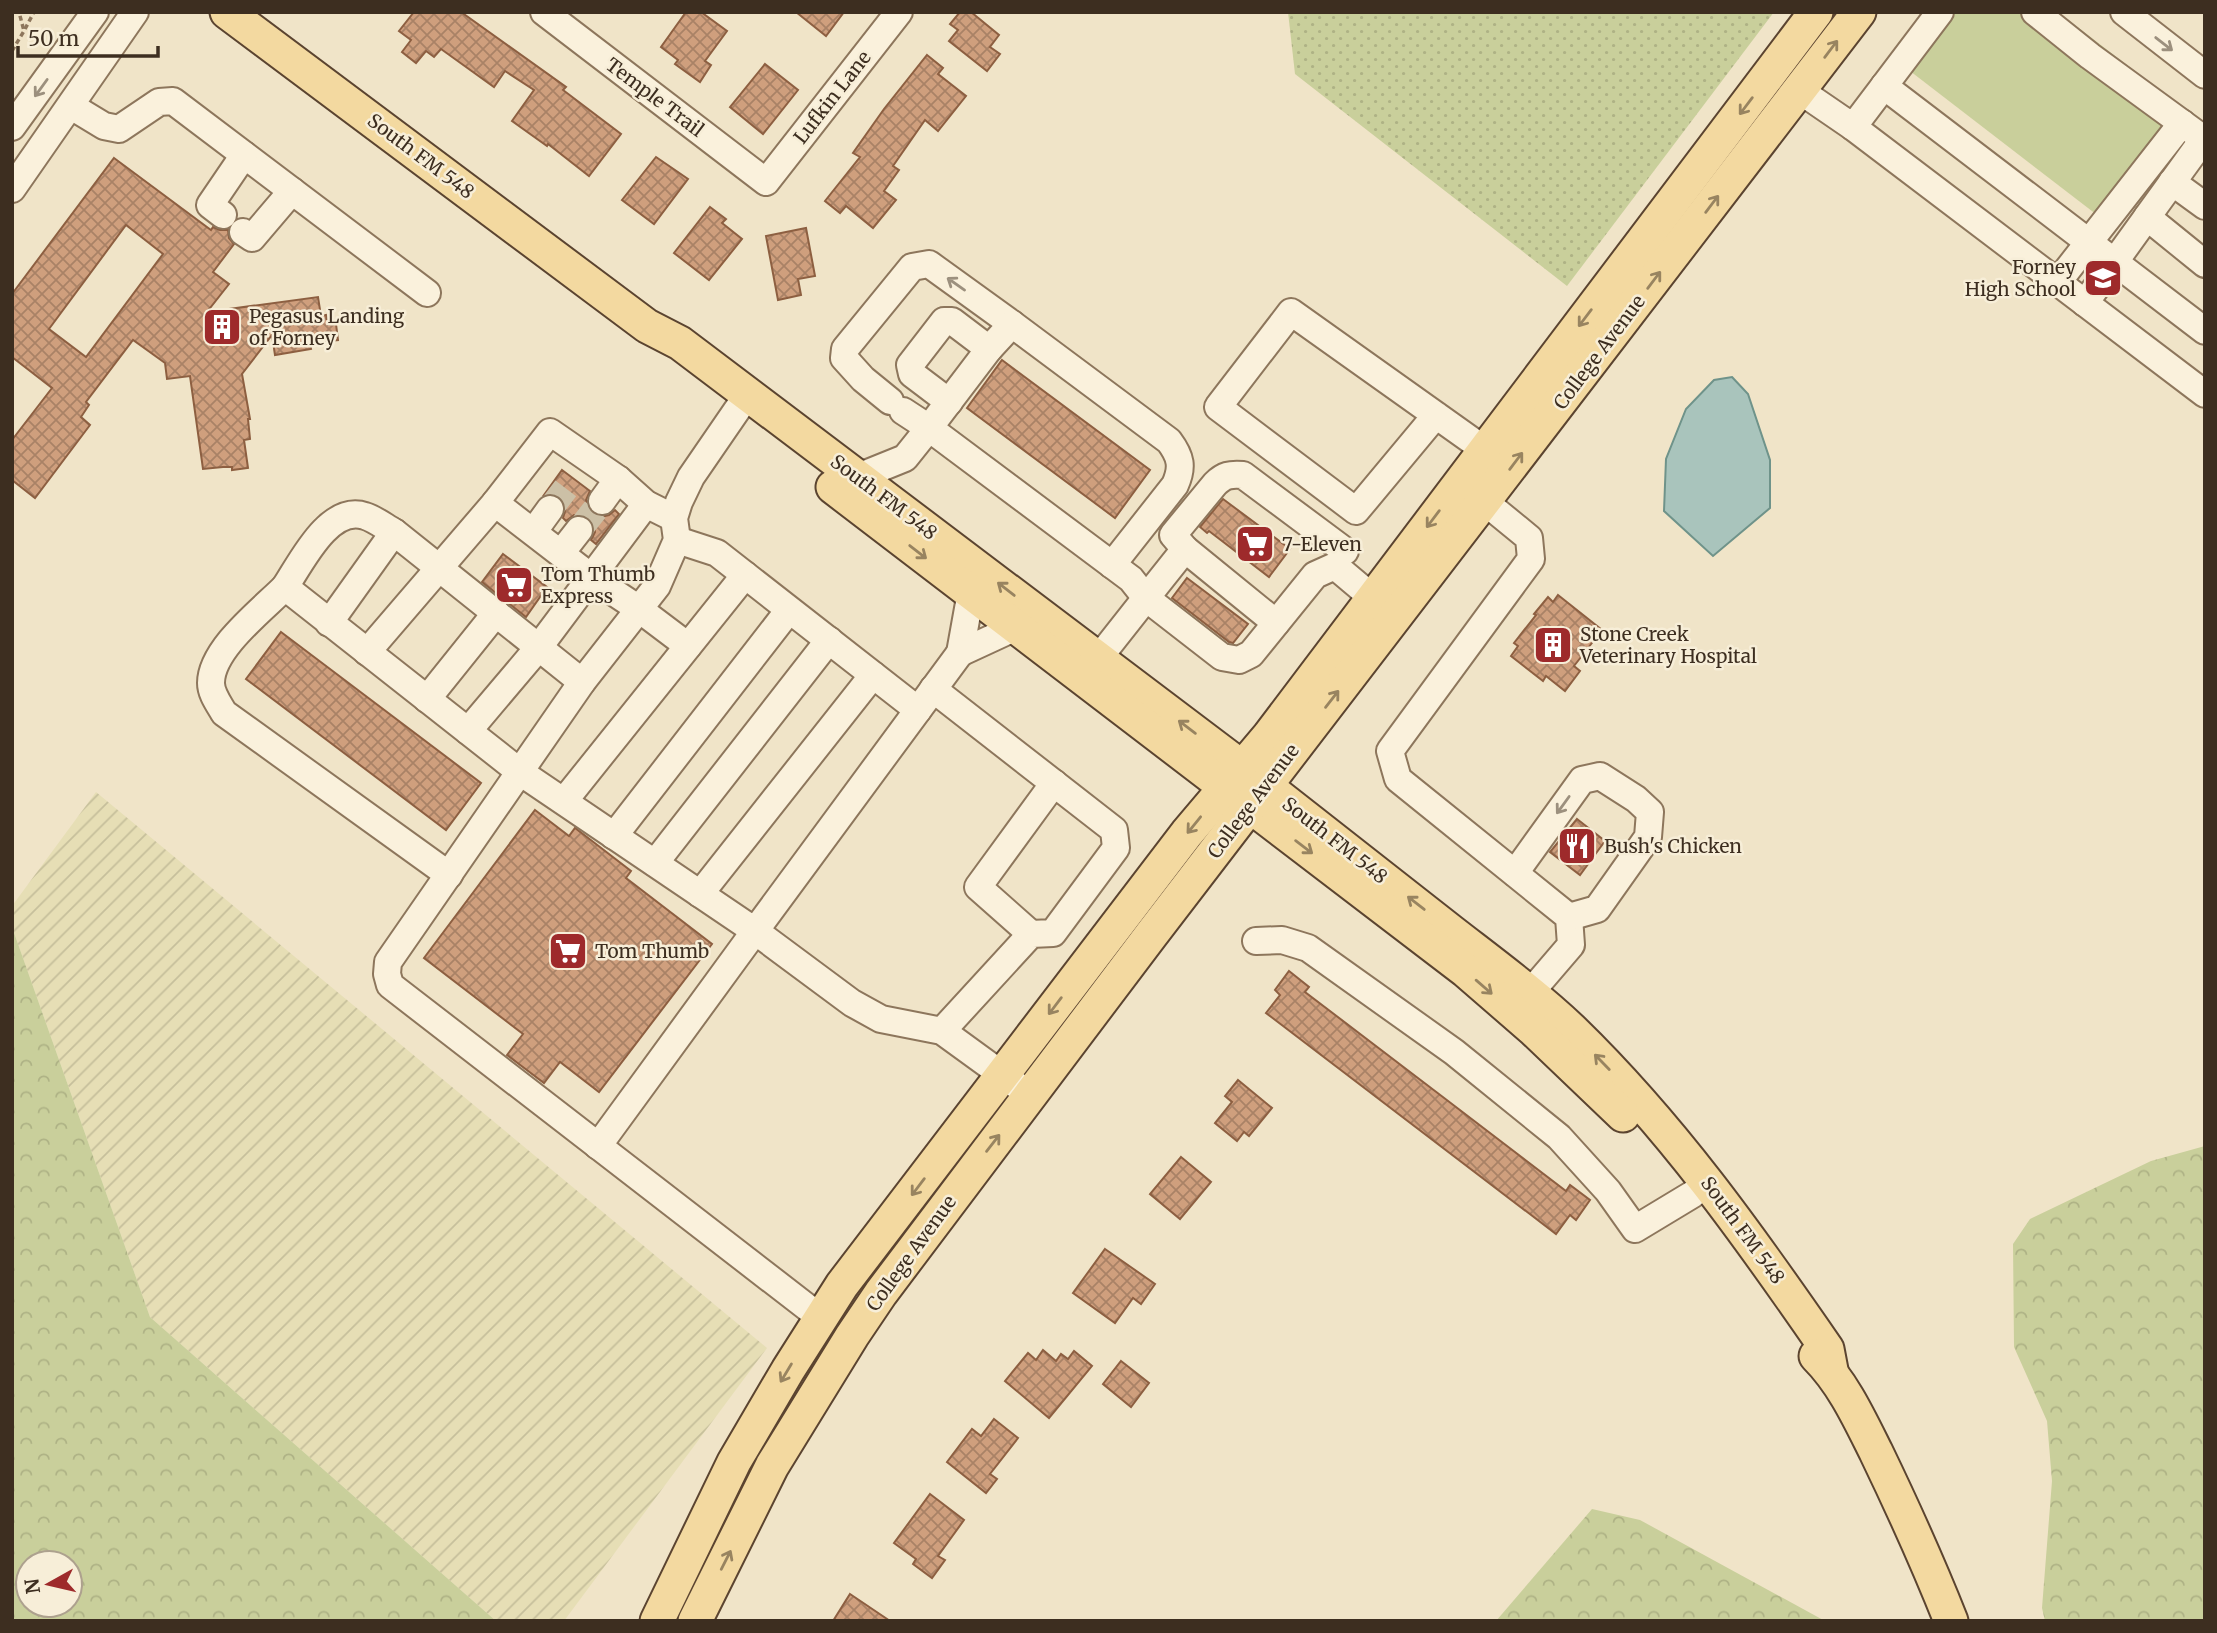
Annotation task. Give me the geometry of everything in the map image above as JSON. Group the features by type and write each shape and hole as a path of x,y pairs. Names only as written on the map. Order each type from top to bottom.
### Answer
{"main road":[{"name":"South FM 548","path":"227,12 647,326 680,343 741,403 1016,627 1091,669"},
{"name":"College Avenue","path":"695,1621 772,1466 852,1336 968,1175 1030,1095 1245,787 1485,502 1668,235 1710,153 1816,12"},
{"name":"College Avenue","path":"657,1621 734,1462 842,1285 1187,833 1245,787 1269,736 1485,450 1668,235 1745,162 1859,12"},
{"path":"1775,67 1799,90"},
{"name":"South FM 548","path":"741,403 897,505 1091,669 1245,787 1528,992 1571,1029 1626,1086 1699,1170 1749,1236 1827,1349 1831,1370"},
{"name":"South FM 548","path":"1245,787 1534,1030 1614,1105 1668,1163 1776,1298 1813,1352 1831,1370 1900,1500 1951,1621"}],"street":[{"path":"12,127 95,12"},
{"path":"12,189 135,12"},
{"name":"Temple Trail","path":"544,12 766,182"},
{"name":"Lufkin Lane","path":"766,182 899,12"},
{"path":"1853,127 1940,12"},
{"path":"2035,12 2090,56 2204,139 2085,303"},
{"path":"2124,12 2205,75"},
{"path":"1884,86 2205,331"},
{"path":"1799,90 1853,127 2205,394"},
{"path":"71,106 104,126 119,129 159,102 173,101 427,293"},
{"path":"2057,283 2091,243 2182,123"},
{"path":"223,215 210,205 244,155"},
{"path":"2172,182 2205,206"},
{"path":"243,232 252,238 292,191"},
{"path":"2147,217 2205,264"},
{"path":"1112,565 1175,485 1181,470 1179,454 1169,441 929,264 912,267 845,349 844,358 863,379 897,406 929,428 1112,565 1131,579 1146,598 1222,657 1239,660 1251,654 1315,575 1340,559 1360,529 1356,511 1218,407 1291,312 1485,450"},
{"path":"949,402 912,374 910,365 944,321 952,321 989,348"},
{"path":"897,505 905,458 989,348 1012,324"},
{"path":"741,403 691,477 657,586 582,682 388,962 387,974 390,985 821,1318"},
{"path":"1356,511 1436,415"},
{"path":"367,652 495,503 550,432 580,468 618,479 675,529 717,553 873,675 925,700 1054,783 1114,830 1116,849 1053,933 1031,934 978,887 1054,783"},
{"path":"858,477 905,458"},
{"path":"1276,623 1185,549 1173,535 1222,477 1231,474 1243,475 1340,559 1373,598"},
{"path":"602,501 618,479"},
{"path":"1485,502 1529,538 1531,559 1390,751 1398,779 1569,917 1571,945 1528,992"},
{"path":"495,503 591,577 688,646"},
{"path":"468,731 539,647 646,504"},
{"path":"534,531 550,509"},
{"path":"449,874 225,713 214,696 211,683 214,667 225,647 285,587 325,528 335,520 349,515 364,515 394,532 441,567 582,682"},
{"path":"561,553 579,530"},
{"path":"329,623 394,532"},
{"path":"1091,669 1185,549"},
{"path":"564,802 745,575"},
{"path":"285,587 520,772 755,931 852,1003 881,1018 942,1031 1030,1095"},
{"path":"598,1146 960,653 971,592"},
{"path":"614,836 789,610"},
{"path":"427,699 496,613"},
{"path":"960,653 1016,627"},
{"path":"654,863 829,640"},
{"path":"700,894 873,675"},
{"path":"1515,873 1581,780 1601,776 1636,799 1650,812 1648,837 1597,909 1569,917"},
{"path":"942,1031 1031,934"},
{"path":"1256,941 1282,940 1308,948 1454,1052 1559,1137 1608,1191 1635,1229 1693,1194"}],"path":[{"path":"19,12 24,31"},
{"path":"12,51 34,12"}],"shaded area":[{"path":"96,792 767,1348 564,1621 496,1621 150,1317 12,927 12,906"}],"green space":[{"path":"1288,12 1774,12 1567,286 1295,74"},
{"path":"1934,12 2058,12 2184,109 2101,218 1897,61"},
{"path":"12,927 150,1317 496,1621 12,1621"},
{"path":"2205,1146 2205,1621 2045,1621 2042,1608 2052,1481 2047,1421 2014,1347 2013,1244 2030,1219 2151,1161"},
{"path":"1592,1509 1640,1520 1825,1621 1496,1621"}],"water":[{"path":"1732,377 1748,394 1770,460 1770,508 1713,556 1664,511 1666,459 1686,409 1714,380"}],"building":[{"path":"414,12 461,12 566,87 563,90 621,134 589,176 548,144 547,146 512,121 534,90 505,71 494,87 441,49 434,57 426,51 416,63 402,52 411,40 399,31"},
{"path":"686,12 701,12 727,31 705,61 711,65 700,82 675,64 678,60 661,47"},
{"path":"796,12 844,12 826,36"},
{"path":"960,12 971,12 999,35 990,47 1000,54 987,71 949,41 958,30 950,24"},
{"path":"927,55 943,68 938,74 966,96 938,131 925,120 893,166 899,170 884,191 896,200 873,228 846,206 840,213 825,201 860,157 853,153"},
{"path":"765,64 798,90 763,134 730,107"},
{"path":"656,157 688,179 654,224 622,200"},
{"name":"Pegasus Landing of Forney","path":"114,158 211,230 213,227 228,230 229,238 234,244 213,272 229,284 207,312 318,297 321,316 326,315 328,325 336,324 338,340 310,343 311,349 275,355 272,335 242,374 250,419 250,439 244,440 248,468 232,470 232,467 203,469 190,376 167,379 165,363 133,340 86,402 89,405 81,417 90,425 35,498 12,480 12,440 52,388 12,357 12,294","holes":["126,225 163,254 86,357 49,329"]},
{"path":"710,207 726,219 722,223 742,239 709,280 674,253"},
{"path":"806,228 815,276 798,279 801,295 778,300 766,236"},
{"path":"1002,360 1150,470 1115,518 967,408"},
{"path":"562,470 590,491 586,500 592,513 601,517 615,510 619,514 596,544 591,540 595,532 589,518 574,515 566,521 563,518 565,503 560,497 544,495"},
{"name":"7-Eleven","path":"1223,499 1290,549 1269,577 1200,527"},
{"name":"Tom Thumb Express","path":"503,554 547,587 526,617 482,582"},
{"path":"1187,578 1248,624 1233,643 1172,598"},
{"name":"Stone Creek Veterinary Hospital","path":"1558,595 1602,630 1574,666 1580,671 1565,691 1546,676 1543,681 1511,656 1518,646 1514,643 1536,615 1534,614 1548,597 1553,602"},
{"path":"281,632 481,783 446,830 246,679"},
{"name":"Tom Thumb","path":"535,810 569,836 575,828 583,834 631,871 626,878 712,944 599,1092 560,1062 544,1083 507,1055 523,1034 424,958"},
{"name":"Bush's Chicken","path":"1577,819 1605,841 1580,875 1550,852"},
{"path":"1289,971 1309,987 1305,992 1566,1191 1570,1185 1590,1200 1576,1220 1570,1215 1556,1234 1266,1013 1280,995 1275,990"},
{"path":"1238,1080 1272,1108 1249,1136 1244,1132 1237,1141 1215,1123 1232,1102 1225,1096"},
{"path":"1181,1157 1211,1182 1180,1219 1150,1194"},
{"path":"1105,1249 1155,1284 1141,1304 1133,1298 1115,1323 1073,1293"},
{"path":"1043,1350 1056,1361 1061,1354 1068,1359 1074,1351 1092,1366 1049,1418 1005,1381 1028,1353 1036,1360"},
{"path":"1121,1361 1149,1383 1131,1407 1103,1384"},
{"path":"994,1419 1018,1438 990,1474 997,1479 986,1493 947,1462 972,1429 981,1436"},
{"path":"930,1494 964,1520 938,1556 945,1560 932,1578 913,1564 916,1559 894,1543"},
{"path":"850,1594 890,1621 833,1621"}],"tunnel":[{"path":"550,509 573,479"},
{"path":"579,530 602,501"}],"place":[{"name":"Forney High School","path":"2103,278"},
{"name":"Pegasus Landing of Forney","path":"222,327"},
{"name":"7-Eleven","path":"1255,544"},
{"name":"Tom Thumb Express","path":"514,585"},
{"name":"Stone Creek Veterinary Hospital","path":"1553,645"},
{"name":"Bush's Chicken","path":"1577,846"},
{"name":"Tom Thumb","path":"568,951"}]}
